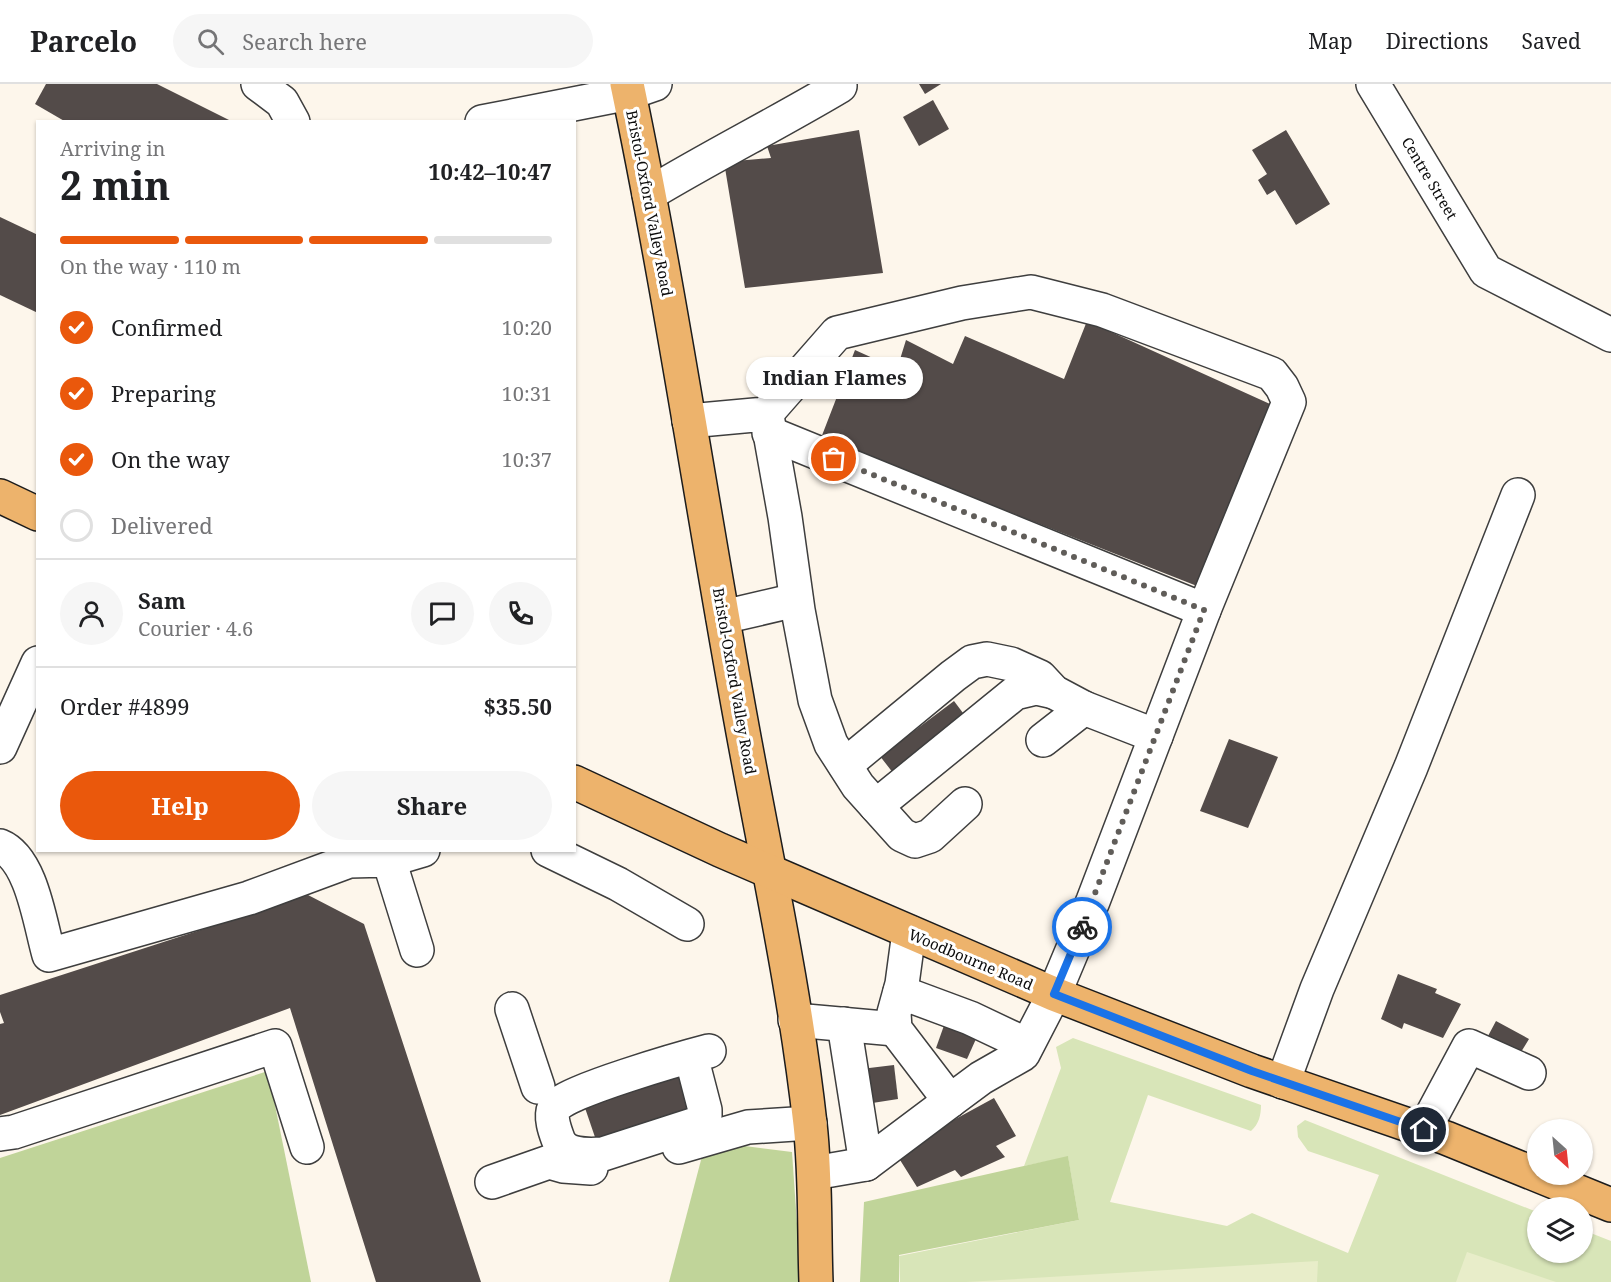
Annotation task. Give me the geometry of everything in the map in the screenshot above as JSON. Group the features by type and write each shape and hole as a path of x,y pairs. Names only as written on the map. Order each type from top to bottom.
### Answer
{"main road":[{"name":"Bristol-Oxford Valley Road","path":"637,87 649,194 795,1020 810,1123 814,1173 816,1282"},
{"path":"0,496 36,513"},
{"name":"Woodbourne Road","path":"576,783 770,872 1054,994 1283,1082 1424,1130 1611,1205"}],"street":[{"path":"258,84 282,102 292,120"},
{"path":"649,194 790,116 840,84"},
{"name":"Centre Street","path":"1374,84 1486,271 1611,335"},
{"path":"491,120 637,87"},
{"path":"814,1173 866,1164 981,1078 1023,1054 1054,994 1094,901 1204,610 1289,402 1282,387 1272,374 1102,310 1031,292 962,303 837,333 768,424 785,517 796,600 815,700 831,744 858,786 902,835 915,841 947,833 965,804"},
{"path":"689,421 768,424 1204,610"},
{"path":"1283,1082 1317,989 1411,767 1518,495"},
{"path":"723,617 796,600"},
{"path":"845,765 952,676 972,662 987,658 1011,664 1040,677 1054,692 1089,720 1156,736"},
{"path":"0,747 36,667"},
{"path":"876,806 1015,693 1036,688 1054,692"},
{"path":"1043,740 1089,720"},
{"path":"576,797 614,800"},
{"path":"4,848 21,862 30,885 49,955 249,898 343,854 390,860 416,852"},
{"path":"552,852 618,884 687,924"},
{"path":"390,860 417,950"},
{"path":"909,932 900,992 894,1013 895,1029 950,1101"},
{"path":"900,992 970,1018 1027,1045"},
{"path":"512,1009 538,1087"},
{"path":"795,1020 895,1029"},
{"path":"844,1024 866,1164"},
{"path":"0,1134 14,1132 275,1046 307,1147"},
{"path":"1424,1130 1469,1046 1529,1073"},
{"path":"705,1062 728,1131"},
{"path":"492,1182 549,1162 580,1168 613,1167 728,1131 748,1127 810,1123"}],"green space":[{"path":"1073,1038 1261,1105 1259,1119 1251,1131 1148,1095 1110,1202 1227,1226 1252,1213 1348,1253 1379,1175 1308,1151 1298,1137 1297,1126 1305,1120 1527,1208 1527,1263 1593,1263 1593,1234 1611,1241 1611,1282 900,1282 899,1256 1079,1220 1068,1157 1024,1166 1061,1068 1056,1047"},
{"path":"268,1071 311,1282 0,1282 0,1158"},
{"path":"706,1141 792,1152 801,1282 669,1282"},
{"path":"1068,1156 1079,1220 899,1255 899,1282 860,1282 864,1202"},
{"path":"1467,1252 1556,1282 1456,1282"},
{"path":"1318,1261 1317,1282 966,1282"}],"building":[{"path":"46,84 157,84 229,120 63,120 35,104"},
{"path":"919,84 941,84 925,94"},
{"path":"933,100 949,129 919,146 903,117"},
{"path":"859,130 883,273 745,288 724,162 771,158 767,146"},
{"path":"1286,130 1330,204 1296,225 1275,190 1267,195 1258,180 1267,174 1252,150"},
{"path":"0,217 36,234 36,312 0,295"},
{"path":"1087,321 1270,404 1197,586 821,438 855,350 897,369 906,340 953,364 965,336 1064,379"},
{"path":"954,701 966,717 897,778 876,751 891,718 906,737"},
{"path":"1229,739 1278,757 1248,828 1200,811"},
{"path":"308,895 364,924 481,1282 376,1282 290,1008 0,1115 0,1024 4,1023 0,1012 0,995"},
{"path":"1398,974 1437,989 1435,993 1461,1004 1443,1038 1404,1023 1402,1029 1381,1019"},
{"path":"947,1017 980,1030 967,1059 936,1048"},
{"path":"1496,1021 1529,1039 1521,1052 1511,1046 1505,1049 1499,1048 1496,1039 1488,1036"},
{"path":"894,1065 898,1099 866,1104 861,1069"},
{"path":"679,1073 693,1113 597,1143 584,1105"},
{"path":"994,1098 1016,1136 996,1146 1005,1157 961,1177 955,1170 917,1187 895,1152"}],"way so far":[{"path":"834,459 1204,610 1094,901 1082,927"}],"place":[{"name":"Indian Flames","path":"834,459"}],"route":[{"path":"1082,927 1054,994 1252,1071 1424,1130"}]}
